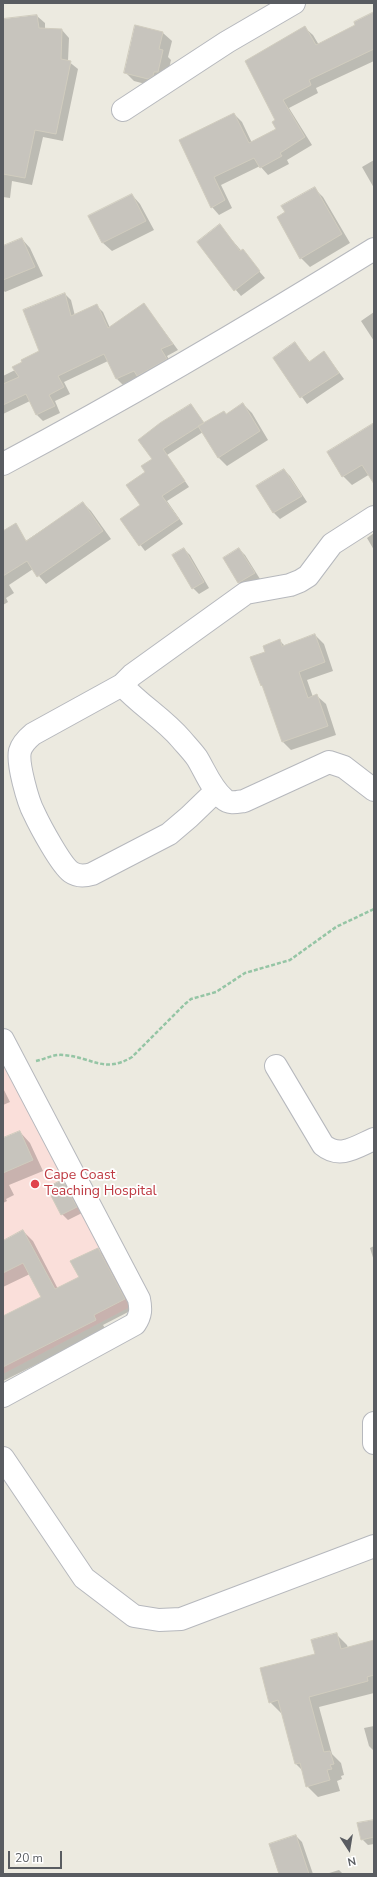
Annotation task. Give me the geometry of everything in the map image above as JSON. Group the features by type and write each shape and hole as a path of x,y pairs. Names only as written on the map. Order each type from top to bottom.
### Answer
{"street":[{"path":"123,110 227,42 294,3"},
{"path":"3,464 56,436 277,309 374,249"},
{"path":"216,791 189,818 169,834 92,874 82,876 72,873 64,865 34,814 19,760 20,752 24,742 33,734 122,685 132,675 246,593 290,585 308,576 332,544 374,517"},
{"path":"122,685 134,698 168,725 181,739 196,757 216,791 225,800 233,802 244,801 329,762 344,766 374,790"},
{"path":"3,1040 139,1299 141,1307 140,1316 135,1324 3,1396"},
{"path":"276,1066 323,1145 330,1151 335,1153 343,1152 374,1139"},
{"path":"374,1424 374,1442"},
{"path":"3,1458 84,1578 134,1616 159,1620 181,1619 374,1546"}],"path":[{"path":"17,1067 55,1055 64,1055 112,1066 123,1063 132,1057 191,999 216,992 246,973 290,960 336,927 374,909"}],"shaded area":[{"name":"Cape Coast Teaching Hospital","path":"3,1062 130,1307 3,1374"}],"building":[{"path":"374,12 374,49 309,80 311,85 283,100 305,137 280,153 282,156 260,168 254,158 214,177 225,200 211,208 179,140 234,113 249,143 276,129 272,122 275,120 245,61 305,26 316,45 355,25 354,22"},
{"path":"37,15 39,28 62,29 61,59 71,61 56,134 35,130 25,178 3,174 3,19"},
{"path":"135,25 163,32 159,49 163,50 158,72 154,72 153,76 148,79 124,73"},
{"path":"315,187 342,234 300,259 277,217 285,212 281,206"},
{"path":"132,194 146,221 102,243 88,216"},
{"path":"220,224 240,251 243,249 260,271 234,291 197,242"},
{"path":"22,238 35,267 3,280 3,246"},
{"path":"65,293 71,316 97,304 108,328 144,303 173,344 161,349 167,359 137,376 134,371 116,379 104,354 58,376 64,387 49,395 55,406 36,415 26,394 3,405 3,384 19,377 12,367 22,362 21,360 39,351 23,310"},
{"path":"295,342 309,362 324,351 339,373 300,398 273,358"},
{"path":"243,403 260,431 218,458 198,426 224,411 226,414"},
{"path":"191,404 204,423 163,449 185,481 162,496 179,519 139,546 120,519 140,505 126,485 145,472 141,466 152,459 138,440 160,423"},
{"path":"374,423 374,484 362,465 342,477 327,452"},
{"path":"284,469 302,496 273,513 256,486"},
{"path":"83,502 103,531 37,577 27,561 3,576 3,531 16,523 26,541"},
{"path":"184,548 204,582 192,589 172,555"},
{"path":"239,548 255,573 238,583 223,558"},
{"path":"315,634 325,662 299,672 308,698 317,694 328,726 282,742 262,685 261,686 250,657 265,652 263,646 280,639 282,646"},
{"path":"20,1131 33,1160 3,1173 3,1138"},
{"path":"62,1180 77,1207 61,1215 47,1188"},
{"path":"23,1230 55,1289 79,1277 70,1261 98,1248 125,1299 94,1315 96,1320 3,1367 3,1316 41,1297 23,1263 3,1273 3,1241"},
{"path":"337,1633 341,1649 374,1640 374,1675 367,1677 368,1681 309,1697 324,1752 330,1751 334,1764 330,1765 332,1769 327,1770 330,1780 306,1787 300,1763 295,1764 278,1700 269,1703 260,1668 315,1654 311,1640"},
{"path":"374,1820 374,1837 361,1840 357,1823"},
{"path":"296,1835 309,1874 279,1874 269,1844"}],"place":[{"name":"Cape Coast Teaching Hospital","path":"35,1184"}]}
